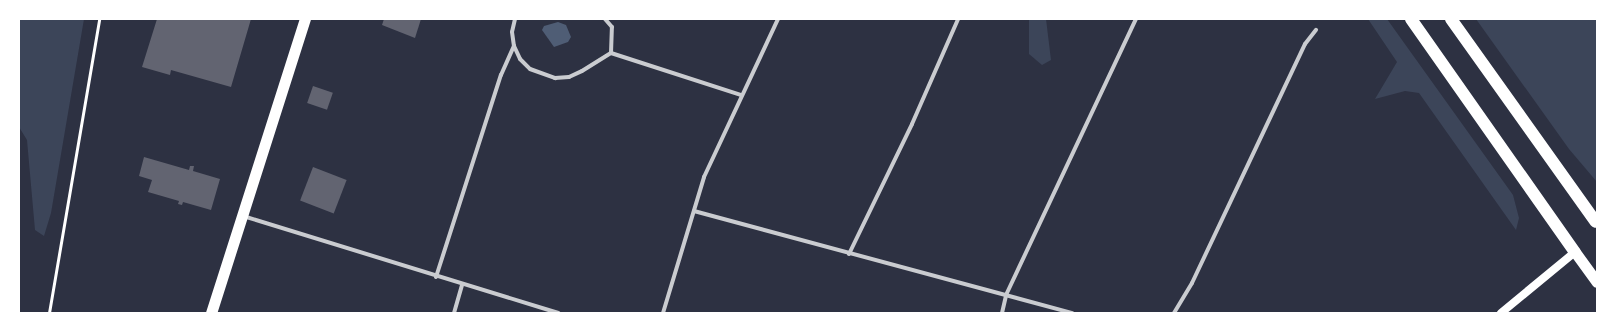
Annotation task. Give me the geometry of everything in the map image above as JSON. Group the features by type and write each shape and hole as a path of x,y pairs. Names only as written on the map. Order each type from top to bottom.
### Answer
{"highway":[{"path":"211,313 305,19"},
{"path":"1411,19 1597,282"},
{"path":"1451,19 1597,223"}],"main road":[{"path":"1501,313 1575,252"}],"street":[{"path":"515,19 512,32 514,46 520,59 530,69 556,78 569,77 612,53 741,95"},
{"path":"605,19 612,27 612,53"},
{"path":"663,313 704,177 741,95 778,19"},
{"path":"849,254 912,124 958,19"},
{"path":"1002,313 1006,295 1136,19"},
{"path":"1174,313 1192,283 1305,44 1316,30"},
{"path":"436,277 501,75 514,46"},
{"path":"694,211 849,254 1073,313"},
{"path":"242,216 462,285 558,313"},
{"path":"454,313 462,285"}],"path":[{"path":"49,313 99,19"}],"shaded area":[{"path":"19,19 84,19 51,213 44,236 35,230 27,140 19,127"},
{"path":"1029,19 1046,19 1051,60 1042,65 1029,54"},
{"path":"1368,19 1387,19 1513,195 1519,218 1516,230 1419,93 1405,91 1375,99 1397,62"},
{"path":"1476,19 1597,19 1597,182 1569,149"},
{"path":"558,22 566,25 571,37 568,42 554,47 542,30 544,26"}],"building":[{"path":"157,19 251,19 231,87 171,70 170,75 142,67"},
{"path":"384,19 421,19 415,38 382,25"},
{"path":"313,86 333,93 327,110 307,103"},
{"path":"144,157 189,170 190,166 194,166 193,171 220,179 211,210 183,202 182,205 178,204 179,201 148,192 152,180 139,176"},
{"path":"313,167 347,180 334,214 300,201"}]}
